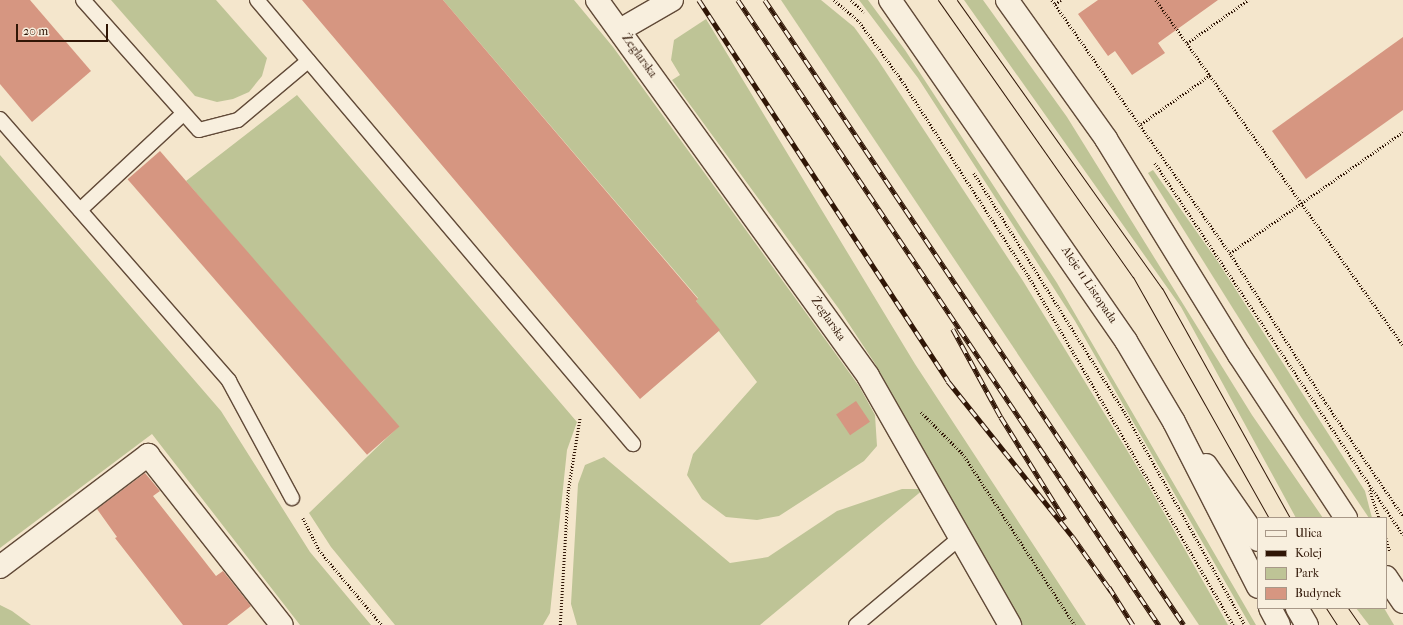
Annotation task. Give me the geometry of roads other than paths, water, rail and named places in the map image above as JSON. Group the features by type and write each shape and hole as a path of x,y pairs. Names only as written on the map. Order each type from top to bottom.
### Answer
{"main road":[{"name":"Żeglarska","path":"597,0 868,376 1010,625"},
{"name":"Aleje 11 Listopada","path":"890,0 1126,341 1174,422 1257,585"},
{"path":"1007,0 1110,145 1239,355 1345,517"},
{"path":"620,30 663,5"},
{"path":"1174,422 1243,514 1257,538"},
{"path":"0,567 148,455 282,625"},
{"path":"1387,578 1403,602"},
{"path":"1271,609 1279,625"},
{"path":"1298,609 1307,625"}],"lane":[{"path":"83,0 182,115 199,130 238,120 308,61"},
{"path":"257,0 634,444"},
{"path":"80,210 182,115"},
{"path":"0,119 229,381 292,498"},
{"path":"856,625 961,537"}],"tram line":[{"path":"938,0 1133,277 1268,517"},
{"path":"957,0 1162,288 1289,517"},
{"path":"1327,609 1337,625"},
{"path":"1349,609 1360,625"}],"railway":[{"path":"699,0 948,381 1073,537 1112,592"},
{"path":"738,0 1159,625"},
{"path":"765,0 1184,625"},
{"path":"953,329 1001,417 1065,520"},
{"path":"1109,587 1133,625"}]}
